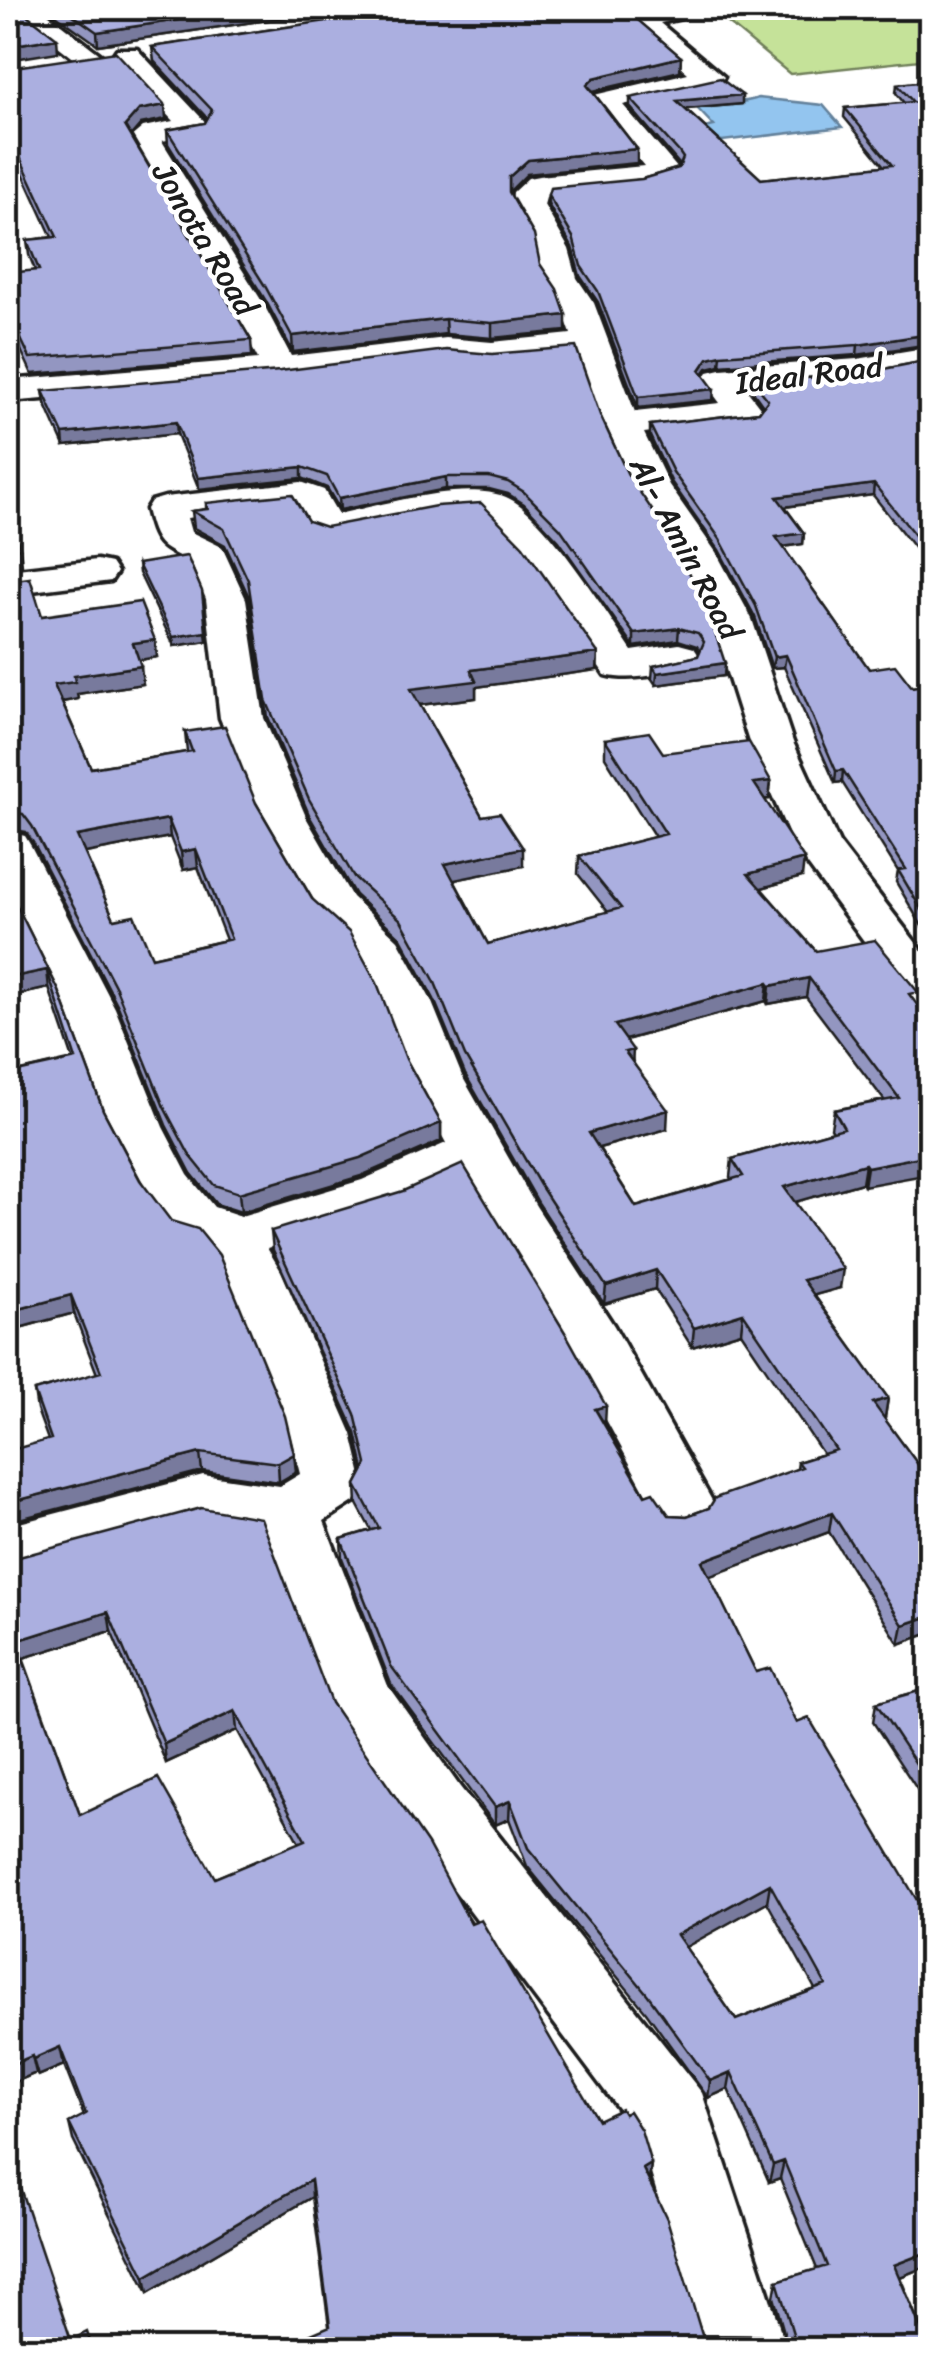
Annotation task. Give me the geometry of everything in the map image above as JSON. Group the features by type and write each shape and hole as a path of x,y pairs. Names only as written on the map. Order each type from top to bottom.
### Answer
{"street":[{"path":"23,8 59,38 92,58"},
{"name":"Al- Amin Road","path":"690,8 640,20 710,77 702,82 604,101 664,170 642,176 539,185 528,192 528,205 553,248 560,278 577,302 621,425 650,485 696,552 731,619 771,742 816,846 930,995"},
{"path":"58,63 166,48"},
{"name":"Jonota Road","path":"127,55 195,127 153,133 145,138 246,303 280,368"},
{"path":"8,391 280,368 446,348 492,352 590,342"},
{"name":"Ideal Road","path":"621,425 745,412 721,380 858,370 930,357"},
{"path":"679,657 620,666 568,586 514,520 490,504 463,503 326,528 310,498 301,494 165,509 173,538 208,555 226,599 242,718 284,819 333,904 372,940 406,1000 436,1076 513,1214 593,1341 684,1506"},
{"path":"8,582 97,572"},
{"path":"8,846 90,1008 136,1127 165,1184 196,1222 219,1228 232,1238 252,1270 321,1434 332,1484 289,1512 203,1500 8,1552"},
{"path":"232,1238 382,1192 478,1151"},
{"path":"289,1512 359,1699 434,1809 674,2120 745,2350"}],"green space":[{"path":"769,8 930,8 930,59 790,74 716,13"}],"water":[{"path":"758,98 823,105 842,127 722,141 691,131 714,126 696,107 637,113 623,99 712,103"}],"building":[{"path":"8,8 18,8 57,38 8,46"},
{"path":"63,8 260,8 97,32"},
{"path":"414,8 624,8 681,57 594,78 587,85 637,149 528,160 509,177 509,192 534,235 540,264 557,289 566,315 492,323 445,319 292,336 167,130 205,123 212,110 152,47"},
{"path":"116,52 165,105 139,110 125,126 251,340 30,358 13,322 8,322 8,273 39,270 27,240 57,237 19,155 8,156 8,68"},
{"path":"720,78 742,95 676,101 761,179 892,165 845,108 913,102 897,84 930,81 930,334 858,345 721,355 708,358 700,370 714,389 638,397 598,291 581,266 573,237 548,195 550,188 642,179 679,168 683,158 679,152 630,98"},
{"path":"576,347 600,415 628,475 674,542 707,608 725,663 657,673 653,666 698,656 704,642 698,633 679,628 634,634 560,528 524,492 508,482 489,477 446,477 339,498 327,476 302,467 198,478 176,422 63,434 43,391 280,371 446,350 492,354"},
{"path":"930,360 930,554 874,484 777,497 804,533 776,537 869,669 895,665 912,687 930,684 930,924 898,870 906,869 843,770 836,771 786,655 774,657 756,606 720,539 673,472 650,425 759,412 768,400 754,382 858,374"},
{"path":"292,494 308,521 326,527 436,506 481,503 523,546 598,653 471,670 476,681 411,689 482,816 500,813 523,848 445,864 488,944 621,908 579,856 666,834 605,739 649,732 663,753 749,742 771,781 754,783 804,859 748,874 816,951 875,940 918,992 909,994 930,1022 930,1155 867,1167 865,1164 784,1187 843,1269 803,1280 888,1398 873,1403 930,1481 930,1616 903,1625 832,1513 702,1561 756,1672 770,1668 797,1723 809,1718 930,1922 930,2251 894,2265 930,2350 274,2350 330,2326 311,2180 145,2277 69,2123 86,2114 60,2047 8,2066 8,1560 201,1508 261,1518 331,1703 428,1844 471,1924 481,1920 598,2120 621,2109 624,2114 629,2111 641,2130 651,2164 643,2169 667,2219 702,2335 794,2337 777,2281 827,2266 784,2161 773,2165 731,2072 710,2081 648,1995 528,1848 510,1801 495,1807 391,1666 341,1539 379,1528 356,1485 367,1464 355,1414 271,1231 403,1191 463,1164 606,1406 595,1409 645,1495 653,1492 669,1515 687,1516 709,1508 715,1498 802,1467 798,1462 836,1450 743,1313 694,1328 656,1270 606,1286 540,1185 465,1056 434,980 401,920 354,877 309,799 266,700 248,580 224,529 192,511 208,509 206,503","holes":["809,978 899,1098 834,1110 844,1128 732,1159 743,1176 636,1207 589,1133 668,1110 625,1052 633,1050 615,1025 768,983 770,986","108,1612 164,1744 235,1711 305,1840 215,1878 158,1778 80,1815 16,1641","770,1884 826,1985 736,2020 677,1935"]},
{"path":"8,509 20,548 8,550"},
{"path":"187,556 202,591 206,632 173,637 138,564"},
{"path":"30,578 42,616 140,602 155,640 133,643 141,666 74,676 75,682 54,685 91,768 192,751 185,732 225,726 256,803 312,899 349,932 377,983 406,1059 441,1123 360,1158 239,1193 214,1185 189,1154 164,1107 116,988 32,826 23,814 8,812 8,581","holes":["168,819 181,852 196,849 231,939 152,957 134,915 114,919 77,836"]},
{"path":"8,888 59,991 103,1110 140,1180 171,1221 198,1229 219,1255 285,1416 294,1454 278,1463 200,1453 8,1503 8,1451 51,1439 34,1391 101,1372 71,1295 8,1312 8,1074 76,1059 47,970 8,978"},
{"path":"930,1688 930,1785 876,1703"},
{"path":"8,2152 71,2340 87,2332 93,2350 8,2350"}]}
